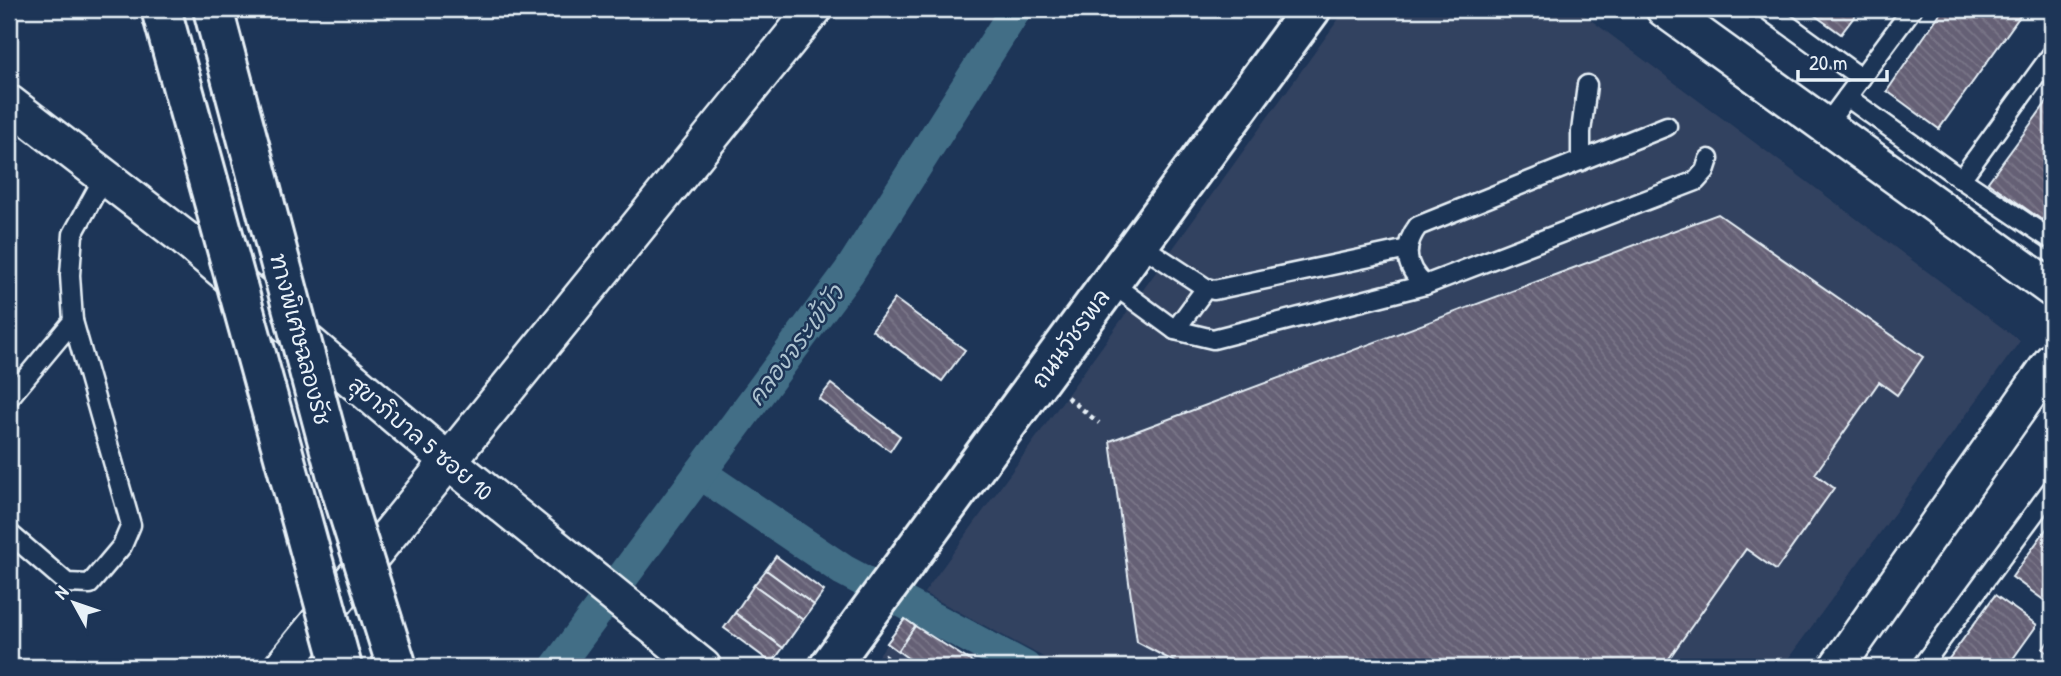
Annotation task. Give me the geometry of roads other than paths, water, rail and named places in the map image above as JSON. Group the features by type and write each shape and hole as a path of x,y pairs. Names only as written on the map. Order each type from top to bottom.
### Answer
{"main road":[{"path":"161,9 342,667"},
{"name":"ทางพิเศษฉลองรัช","path":"214,9 337,476 397,667"},
{"name":"ถนนวัชรพล","path":"829,667 1311,9"}],"street":[{"path":"282,667 446,460 814,9"},
{"path":"1664,9 1824,128 2052,289"},
{"name":"สุขาภิบาล 5 ซอย 10","path":"9,103 183,237 446,460 590,579 703,667"},
{"path":"1837,667 2052,361"}],"lane":[{"path":"1766,9 1861,78"},
{"path":"1824,128 1912,9"},
{"path":"1961,179 2052,54"},
{"path":"1581,161 1581,132 1587,85"},
{"path":"1847,97 2052,240"},
{"path":"1424,285 1412,275 1408,250 1410,236 1418,226 1667,127"},
{"path":"1111,283 1175,330 1205,338 1224,338 1424,285 1696,181 1705,171 1709,159"},
{"path":"9,533 67,583 90,584 122,546 131,525 73,321 70,275 73,234 104,177"},
{"path":"1139,244 1206,288 1232,288 1408,250"},
{"path":"1175,330 1206,288"},
{"path":"9,398 73,321"},
{"path":"1921,667 2052,489"}],"waterway":[{"name":"คลองจระเข้บัว","path":"556,667 849,272 1016,9"},
{"path":"700,473 843,570 1025,667"}]}
